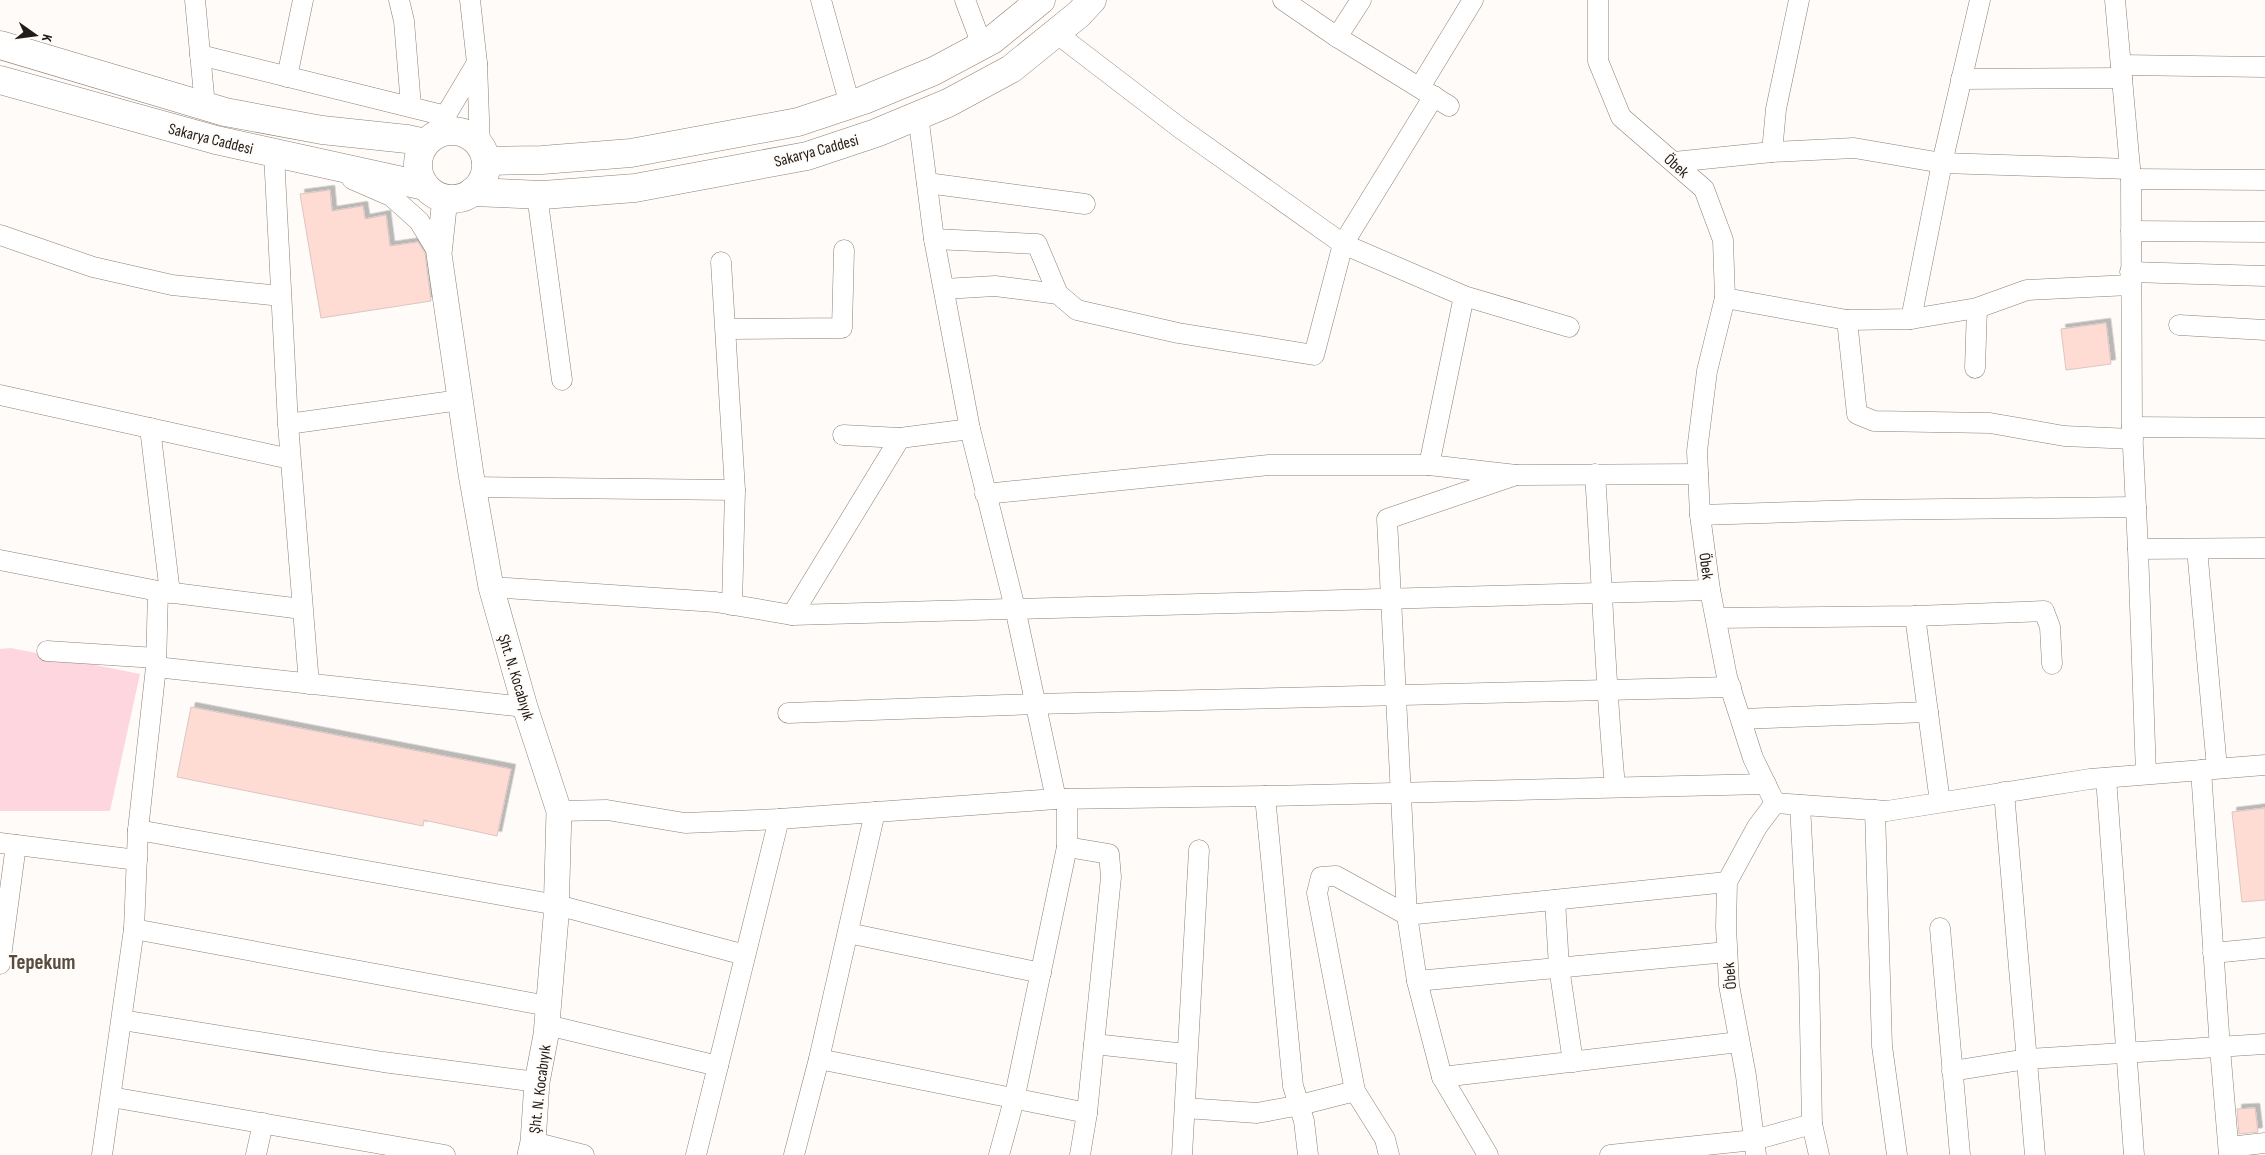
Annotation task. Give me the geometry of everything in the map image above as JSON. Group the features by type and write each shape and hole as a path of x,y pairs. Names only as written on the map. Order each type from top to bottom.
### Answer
{"main road":[{"name":"Sakarya Caddesi","path":"483,153 542,160 631,153 798,122 934,71 992,40 1041,0"},
{"name":"Sakarya Caddesi","path":"472,192 537,195 635,188 807,156 876,133 948,103 1011,69 1056,33 1092,0"},
{"name":"Sakarya Caddesi","path":"0,45 225,112 322,130 407,139 435,132"},
{"name":"Sakarya Caddesi","path":"0,80 104,110 274,154 435,192"},
{"path":"450,130 461,132 472,137 483,153 485,173 480,184 472,192 461,198 435,192 420,177 419,154 435,132 450,130"}],"street":[{"path":"195,0 205,106"},
{"path":"287,77 303,0"},
{"path":"399,0 404,21 411,106"},
{"path":"470,0 477,63 483,153"},
{"path":"821,0 850,104"},
{"path":"965,0 982,45"},
{"path":"1283,0 1337,37 1434,97"},
{"path":"1337,37 1361,0"},
{"path":"934,239 1037,244 1058,294 1077,310 1178,333 1314,355 1344,244 1434,97 1473,0"},
{"name":"Öbek","path":"1598,0 1598,61 1621,117 1704,189 1723,240 1725,298 1707,371 1697,451 1700,515 1710,590 1730,687 1753,758 1775,803 1758,827 1727,882 1729,985 1740,1042 1755,1147"},
{"path":"1772,152 1776,109 1799,0"},
{"path":"1911,319 1942,163 1980,0"},
{"path":"2115,0 2131,174 2132,433 2146,774"},
{"path":"1056,33 1180,128 1344,244 1464,296 1569,327"},
{"path":"200,55 411,106 435,132 477,63"},
{"path":"1961,79 2265,67"},
{"path":"918,115 934,239 970,429 1015,608 1035,704 1062,799 1067,848 1014,1100 999,1155"},
{"path":"1674,162 1772,152 1854,148 1942,163 2265,180"},
{"path":"274,154 290,459 309,684"},
{"path":"318,164 391,196 420,221 439,254"},
{"path":"927,183 1085,204"},
{"name":"Şht. N. Kocabıyık","path":"435,192 439,254 460,400 494,604 559,811 557,905 548,1016 537,1082 532,1149"},
{"path":"537,195 562,380"},
{"path":"2130,231 2265,232"},
{"path":"0,235 93,267 172,285 282,296"},
{"path":"726,329 842,328 844,250"},
{"path":"722,262 735,490 732,605"},
{"path":"1725,298 1847,320 1911,319 1977,308 2027,290 2130,278 2265,276"},
{"path":"944,289 996,286 1058,294"},
{"path":"1429,465 1464,296"},
{"path":"1975,368 1977,308"},
{"path":"1847,320 1857,414 1874,421 1990,423 2064,436 2265,428"},
{"path":"2179,325 2265,330"},
{"path":"0,395 290,459"},
{"path":"288,424 460,400"},
{"path":"102,1155 134,929 138,830 164,592 150,428"},
{"path":"843,435 900,438 970,429"},
{"path":"792,616 900,438"},
{"path":"985,494 1269,464 1429,465 1516,475 1698,474"},
{"path":"1595,474 1603,594 1606,690 1615,786"},
{"path":"1488,1155 1442,1077 1417,981 1407,915 1387,518 1516,475"},
{"path":"474,487 735,490"},
{"path":"1700,515 1860,510 2136,506"},
{"path":"2138,550 2265,548"},
{"path":"2197,549 2209,769 2213,952 2229,1151 2265,1143"},
{"path":"0,560 164,592 302,609"},
{"path":"491,587 732,605 792,616 1015,608 1392,600 1710,590"},
{"path":"1716,618 1915,616 2044,611 2050,626 2052,664"},
{"path":"1915,616 1940,802"},
{"path":"47,651 156,663 309,684 525,707"},
{"path":"788,713 1035,704 1730,687"},
{"path":"1740,719 1928,712"},
{"path":"1775,803 1887,811 2106,778 2265,765"},
{"path":"2106,778 2134,1155"},
{"path":"559,811 607,810 685,823 779,819 1062,799 1766,784"},
{"path":"2004,792 2035,1155"},
{"path":"1265,796 1293,1086 1300,1105 1308,1155"},
{"path":"1800,805 1808,972 1812,1124 1819,1155"},
{"path":"1875,810 1882,1046 1897,1155"},
{"path":"794,1155 819,1060 876,812"},
{"path":"696,1155 779,819"},
{"path":"138,830 557,905 745,955"},
{"path":"0,964 8,844 137,860"},
{"path":"1067,848 1109,854 1111,877 1087,1113 1080,1155"},
{"path":"1182,1155 1198,850"},
{"path":"1389,1155 1385,1139 1356,1091 1318,894 1321,876 1336,876 1407,915 1727,882"},
{"path":"1555,900 1560,967 1573,1062"},
{"path":"1940,928 1960,1155"},
{"path":"134,929 548,1016 718,1066"},
{"path":"848,933 1041,973"},
{"path":"2213,952 2265,948"},
{"path":"1417,981 1727,952"},
{"path":"122,1020 382,1062 537,1082"},
{"path":"1442,1077 1740,1042"},
{"path":"1094,1044 1186,1054"},
{"path":"1952,1070 2027,1059 2265,1044"},
{"path":"819,1060 1087,1113"},
{"path":"1185,1108 1257,1113 1300,1105 1356,1091"},
{"path":"111,1097 445,1155"},
{"path":"256,1155 262,1123"},
{"path":"1610,1155 1755,1147 1812,1124"},
{"path":"532,1149 584,1155"}],"shaded area":[{"path":"11,648 140,674 110,811 0,811 0,649"}],"building":[{"path":"330,190 332,211 363,206 365,219 386,215 390,246 418,242 425,253 431,301 321,318 300,194"},
{"path":"2106,323 2111,364 2066,370 2061,329"},
{"path":"191,707 511,769 497,836 424,820 423,826 177,777"},
{"path":"2265,808 2265,900 2242,902 2232,812"},
{"path":"2255,1108 2258,1132 2239,1134 2237,1109"}],"district":[{"name":"Tepekum","path":"42,962"}]}
